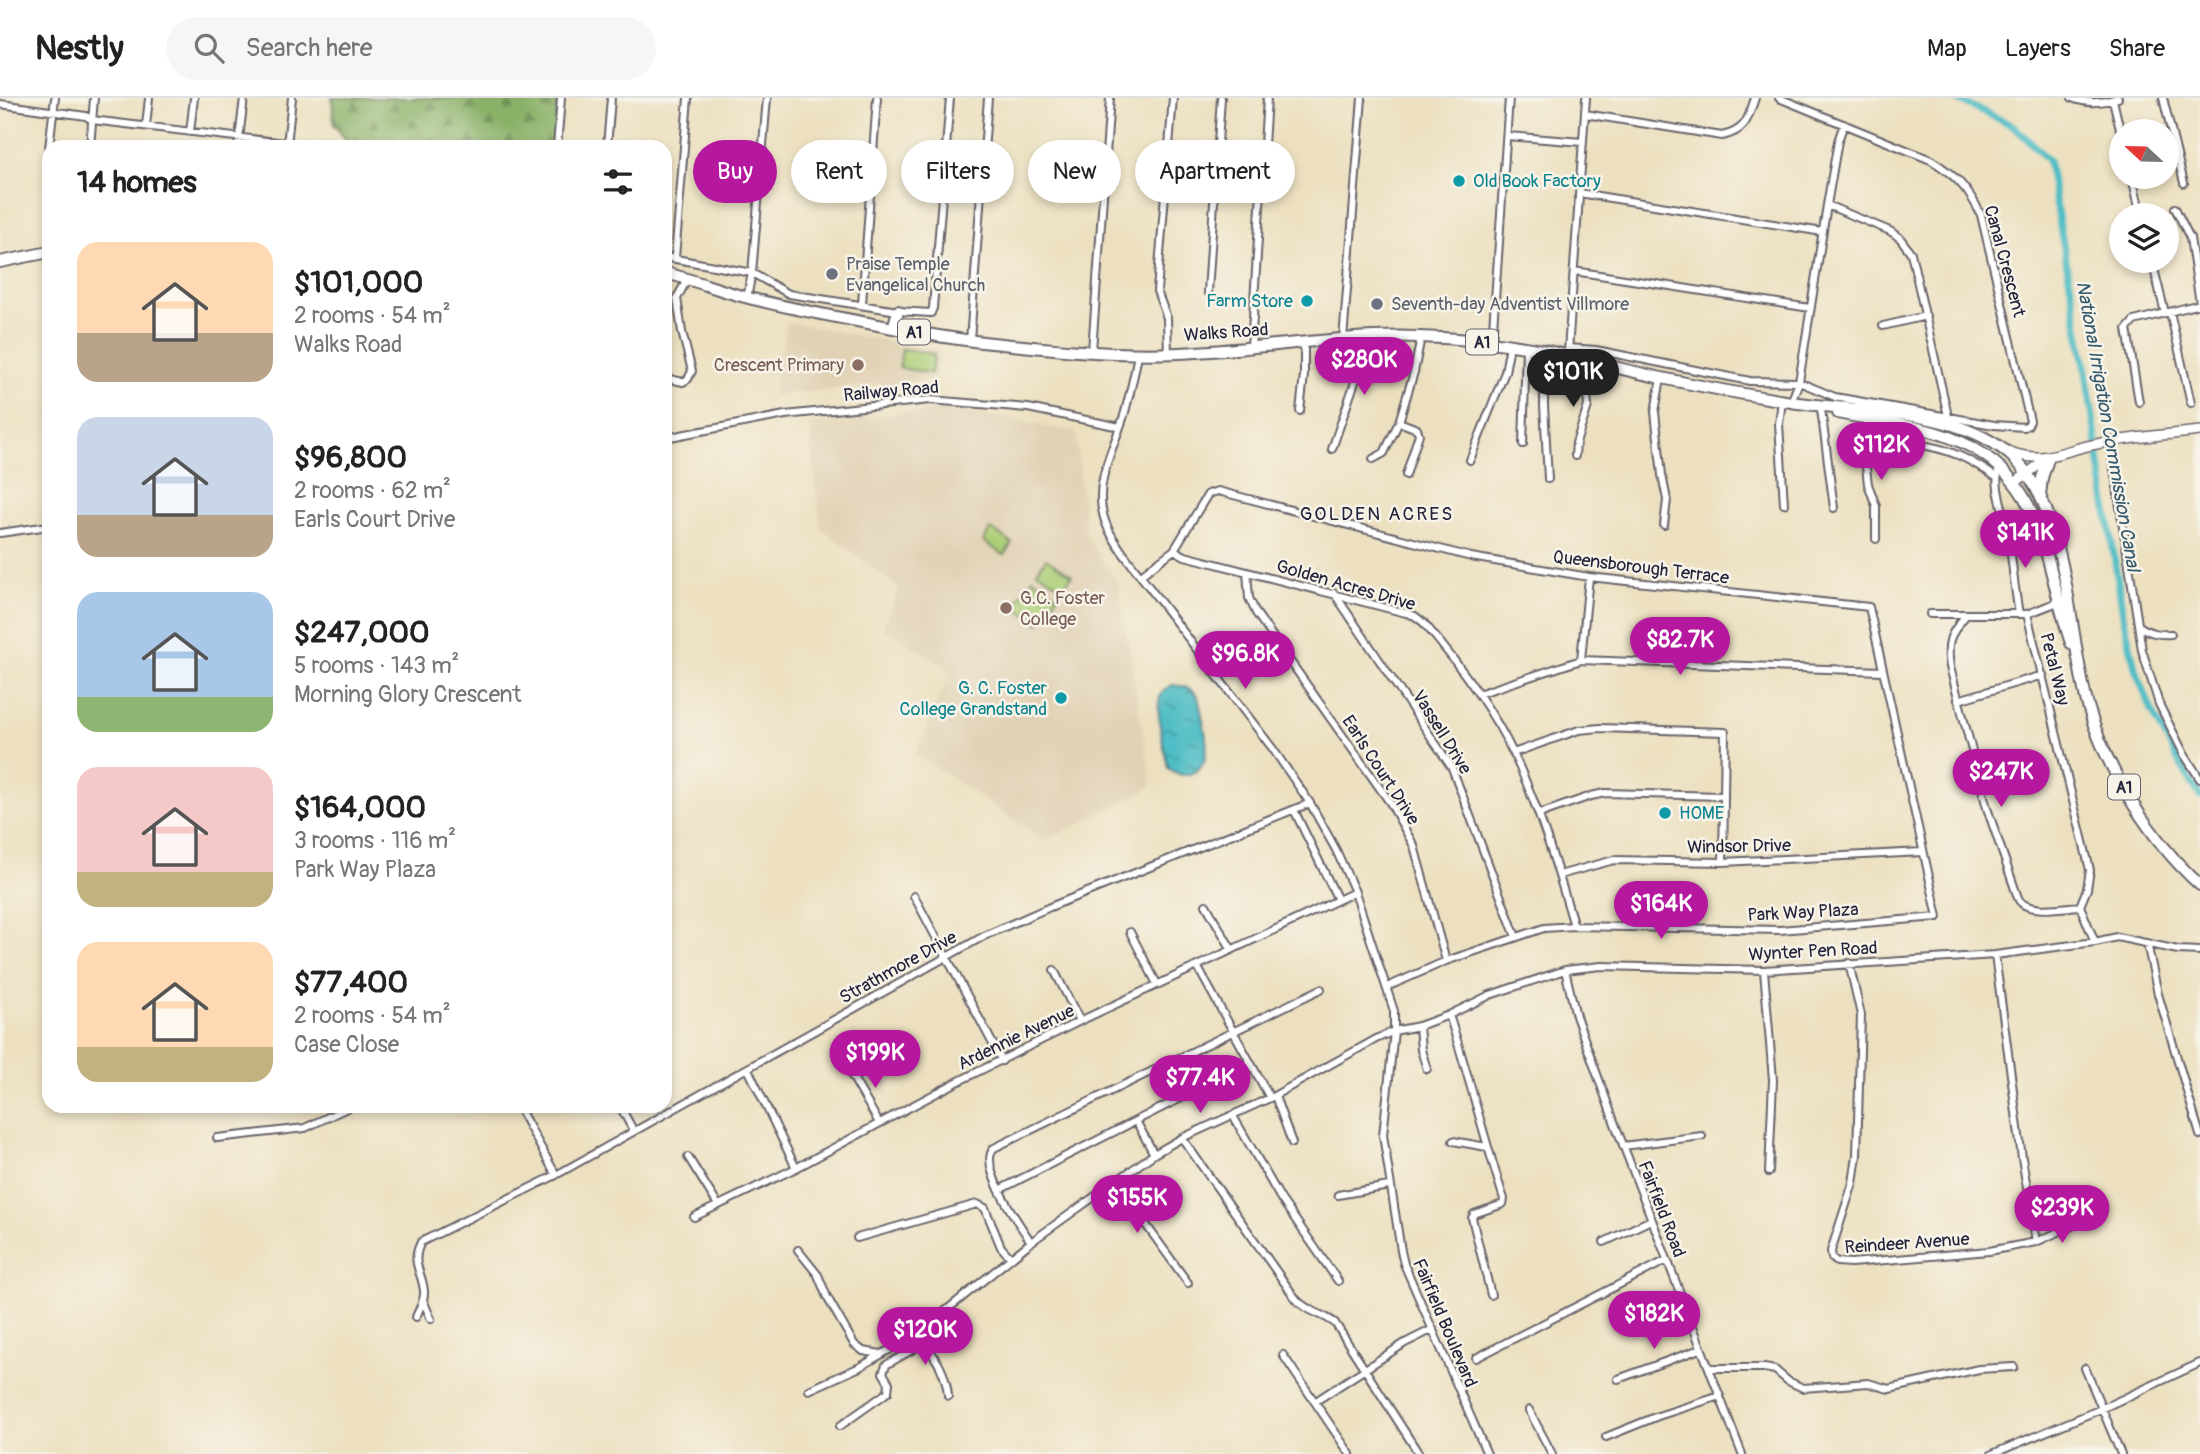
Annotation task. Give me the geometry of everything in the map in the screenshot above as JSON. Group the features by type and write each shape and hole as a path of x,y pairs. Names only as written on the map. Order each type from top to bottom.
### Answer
{"main road":[{"path":"24,259 42,247"},
{"path":"0,262 42,254"},
{"name":"Walks Road","path":"672,275 747,298 946,339 1092,351 1168,354 1370,337 1420,337 1568,352 1584,360 1661,378 1949,436 1983,453 1997,471 2015,482 2028,501 2049,562 2057,602 2080,672"},
{"path":"894,328 898,311"},
{"name":"Walks Road","path":"1787,402 1892,413 1957,426 1982,436 2004,450 2028,475"},
{"path":"2004,450 2024,457 2050,457 2082,446 2200,431"},
{"path":"2015,482 2050,457"},
{"path":"2040,496 2042,478 2050,457"},
{"name":"A1","path":"2028,475 2053,528 2088,708 2108,760 2157,839 2180,867 2200,885"}],"street":[{"path":"50,140 55,98"},
{"path":"91,140 94,98"},
{"path":"146,126 149,98"},
{"path":"190,132 194,98"},
{"path":"239,139 244,98"},
{"path":"288,140 292,98"},
{"path":"557,140 561,98"},
{"path":"608,140 611,98"},
{"path":"675,258 688,98"},
{"path":"747,298 752,273 767,98"},
{"path":"862,304 877,98"},
{"path":"672,258 752,273 789,294 898,311 931,313 950,98"},
{"path":"970,341 988,98"},
{"path":"1092,351 1110,98"},
{"path":"1168,354 1167,318 1157,291 1173,98"},
{"path":"1208,292 1221,98"},
{"path":"1251,348 1267,98"},
{"path":"1343,340 1362,98"},
{"path":"1492,343 1509,98"},
{"path":"1586,98 1568,352 1596,350 1750,381 1798,382 1835,397 1948,416 1911,253 1900,238 1890,231 1827,205"},
{"path":"1585,114 1722,136 1733,134 1742,128 1755,98"},
{"name":"Canal Crescent","path":"1779,98 1931,160 1951,172 1973,198 1981,215 2030,421 2024,427 1994,425 1948,416"},
{"path":"2071,98 2083,102 2115,99 2118,119"},
{"path":"2163,98 2184,183"},
{"path":"0,104 86,116 92,120 247,140"},
{"path":"1784,504 1779,424 1798,382 1838,141 1844,124"},
{"path":"1507,136 1583,142"},
{"path":"1579,193 1823,232"},
{"path":"2139,402 2127,329 2134,321 2200,303 2190,239 2179,216"},
{"path":"1574,271 1810,308"},
{"path":"2156,273 2192,403"},
{"path":"672,380 683,382 692,371 677,298 688,278"},
{"path":"1883,326 1926,316"},
{"path":"1332,449 1370,337"},
{"path":"1373,459 1384,453 1399,422 1414,372 1420,337"},
{"path":"1300,411 1304,344"},
{"path":"1470,460 1505,372 1510,345"},
{"path":"1522,444 1526,348"},
{"path":"1545,351 1544,405 1548,479"},
{"name":"Fairfield Boulevard","path":"1138,353 1120,427 1109,457 1104,480 1102,513 1110,533 1123,553 1273,749 1310,803 1355,892 1394,1011 1383,1135 1389,1186 1404,1264 1487,1454"},
{"path":"1575,456 1576,443 1588,406 1584,360"},
{"path":"1661,378 1655,412 1667,500 1664,525"},
{"name":"Railway Road","path":"672,437 785,415 930,400 1028,408 1120,427"},
{"path":"1821,410 1834,508"},
{"path":"1868,420 1862,434 1868,484 1876,506 1876,539"},
{"path":"1399,422 1417,429 1419,434 1405,475"},
{"path":"2107,442 2142,650 2159,704 2200,779"},
{"name":"Petal Way","path":"1997,471 2008,531 2012,579 2043,675 2090,870 2087,889 2080,906"},
{"name":"Queensborough Terrace","path":"1141,575 1174,550 1208,494 1218,491 1471,557 1589,577 1869,607 1938,917"},
{"path":"0,533 42,527"},
{"name":"Golden Acres Drive","path":"1174,550 1185,556 1415,616 1442,645 1478,694 1513,753 1539,814 1574,926"},
{"name":"Earls Court Drive","path":"1247,572 1249,598 1256,613 1391,804 1414,846 1446,961"},
{"path":"1581,660 1589,577"},
{"name":"Vassell Drive","path":"1334,593 1452,768 1516,937"},
{"path":"1930,614 2023,614 2057,602"},
{"path":"1966,615 1952,632 1947,651 1987,808 2020,904 2029,909 2080,906 2095,942"},
{"path":"2139,626 2158,635 2171,634"},
{"path":"1478,694 1581,660 1883,671"},
{"path":"1958,700 2043,675"},
{"path":"1513,753 1579,730 1600,727 1725,732 1723,862"},
{"path":"1539,814 1605,793 1723,796"},
{"name":"Strathmore Drive","path":"672,1110 984,936 1310,803"},
{"path":"1294,810 1338,900"},
{"name":"Windsor Drive","path":"1559,875 1614,860 1723,862 1923,852"},
{"name":"Ardennie Avenue","path":"694,1217 796,1168 1080,1021 1355,892"},
{"path":"914,896 1002,1061"},
{"path":"1206,905 1232,950"},
{"name":"Park Way Plaza","path":"1387,987 1446,961 1544,928 1574,926 1780,930 1938,917"},
{"path":"1130,932 1157,984"},
{"name":"Wynter Pen Road","path":"809,1390 860,1367 918,1333 1031,1242 1154,1154 1182,1138 1272,1097 1378,1038 1394,1031 1419,1026 1490,995 1565,970 1601,966 1764,970 1995,955 2117,937 2178,950 2200,951"},
{"path":"2147,943 2158,994 2200,1135"},
{"path":"1995,955 2036,1242 2076,1224"},
{"name":"Reindeer Avenue","path":"1849,963 1861,1015 1857,1155 1853,1183 1834,1239 1832,1258 1837,1262 1851,1263 1989,1251 2036,1242"},
{"path":"1197,967 1272,1097 1292,1143"},
{"path":"1054,970 1080,1021"},
{"name":"Fairfield Road","path":"1565,970 1576,1016 1623,1146 1742,1454"},
{"path":"1764,970 1773,1080 1769,1172"},
{"path":"1031,1242 999,1191 989,1161 989,1153 994,1148 1321,989"},
{"path":"1449,1015 1504,1199 1503,1203 1472,1217 1491,1294"},
{"path":"1419,1026 1421,1050 1427,1069"},
{"path":"999,1191 1250,1063"},
{"path":"748,1069 796,1168"},
{"path":"848,1069 879,1123"},
{"path":"217,1138 304,1128 336,1113"},
{"path":"522,1113 556,1175"},
{"path":"624,1113 634,1130"},
{"name":"Strathmore Drive","path":"431,1319 423,1300 424,1291 416,1262 416,1252 421,1242 556,1175 666,1113"},
{"path":"1233,1116 1281,1199 1338,1281"},
{"path":"1136,1121 1154,1154"},
{"path":"1623,1146 1702,1136"},
{"path":"1182,1138 1302,1307 1335,1323 1419,1454"},
{"path":"1453,1141 1487,1147"},
{"path":"688,1157 718,1205"},
{"path":"1117,1180 1188,1283"},
{"path":"1338,1195 1389,1186"},
{"path":"857,1238 977,1204 985,1208 1001,1247 1011,1258"},
{"path":"1604,1242 1651,1220"},
{"path":"798,1250 818,1275 827,1297 854,1344 863,1351 883,1354"},
{"path":"1476,1358 1667,1260"},
{"path":"416,1317 423,1300"},
{"path":"1316,1401 1405,1343 1433,1329"},
{"path":"918,1333 942,1367 948,1396"},
{"path":"840,1426 888,1392 889,1382 883,1373 886,1365 925,1343"},
{"path":"1618,1379 1700,1349"},
{"path":"1283,1355 1350,1454"},
{"path":"1992,1454 2101,1409 2200,1363"},
{"path":"1709,1368 1775,1370 1788,1381 1803,1388 1868,1383 1889,1389 1979,1369 2014,1367"},
{"path":"2085,1368 2122,1454"},
{"path":"1606,1437 1658,1416 1720,1396"},
{"path":"1530,1410 1552,1454"}],"shaded area":[{"name":"Crescent Primary","path":"787,322 939,351 935,379 773,395"},
{"name":"G.C. Foster College","path":"944,407 1076,432 1086,535 1118,584 1152,787 1045,841 916,754 951,670 883,628 899,588 821,529 809,424"}],"green space":[{"path":"332,98 557,98 556,140 346,140 334,125"},
{"path":"902,349 934,354 931,373 899,368"},
{"path":"991,529 1012,543 1004,555 983,541"},
{"path":"1046,558 1072,575 1063,588 1037,571"},
{"path":"1033,578 1058,596 1039,624 1014,606"}],"water":[{"path":"1172,685 1189,688 1197,695 1204,727 1204,761 1194,772 1187,775 1168,768 1161,732 1160,697 1163,691"}],"waterway":[{"name":"National Irrigation Commission Canal","path":"1954,98 2014,126 2048,160 2085,365 2123,615 2136,671 2151,709 2200,796"}],"place":[{"name":"Old Book Factory","path":"1459,181"},
{"name":"Praise Temple Evangelical Church","path":"832,274"},
{"name":"Farm Store","path":"1307,301"},
{"name":"Seventh-day Adventist Villmore","path":"1377,304"},
{"name":"Crescent Primary","path":"858,365"},
{"name":"G.C. Foster College","path":"1006,608"},
{"name":"G. C. Foster College Grandstand","path":"1061,698"},
{"name":"HOME","path":"1665,813"}],"district":[{"name":"GOLDEN ACRES","path":"1377,513"}]}
